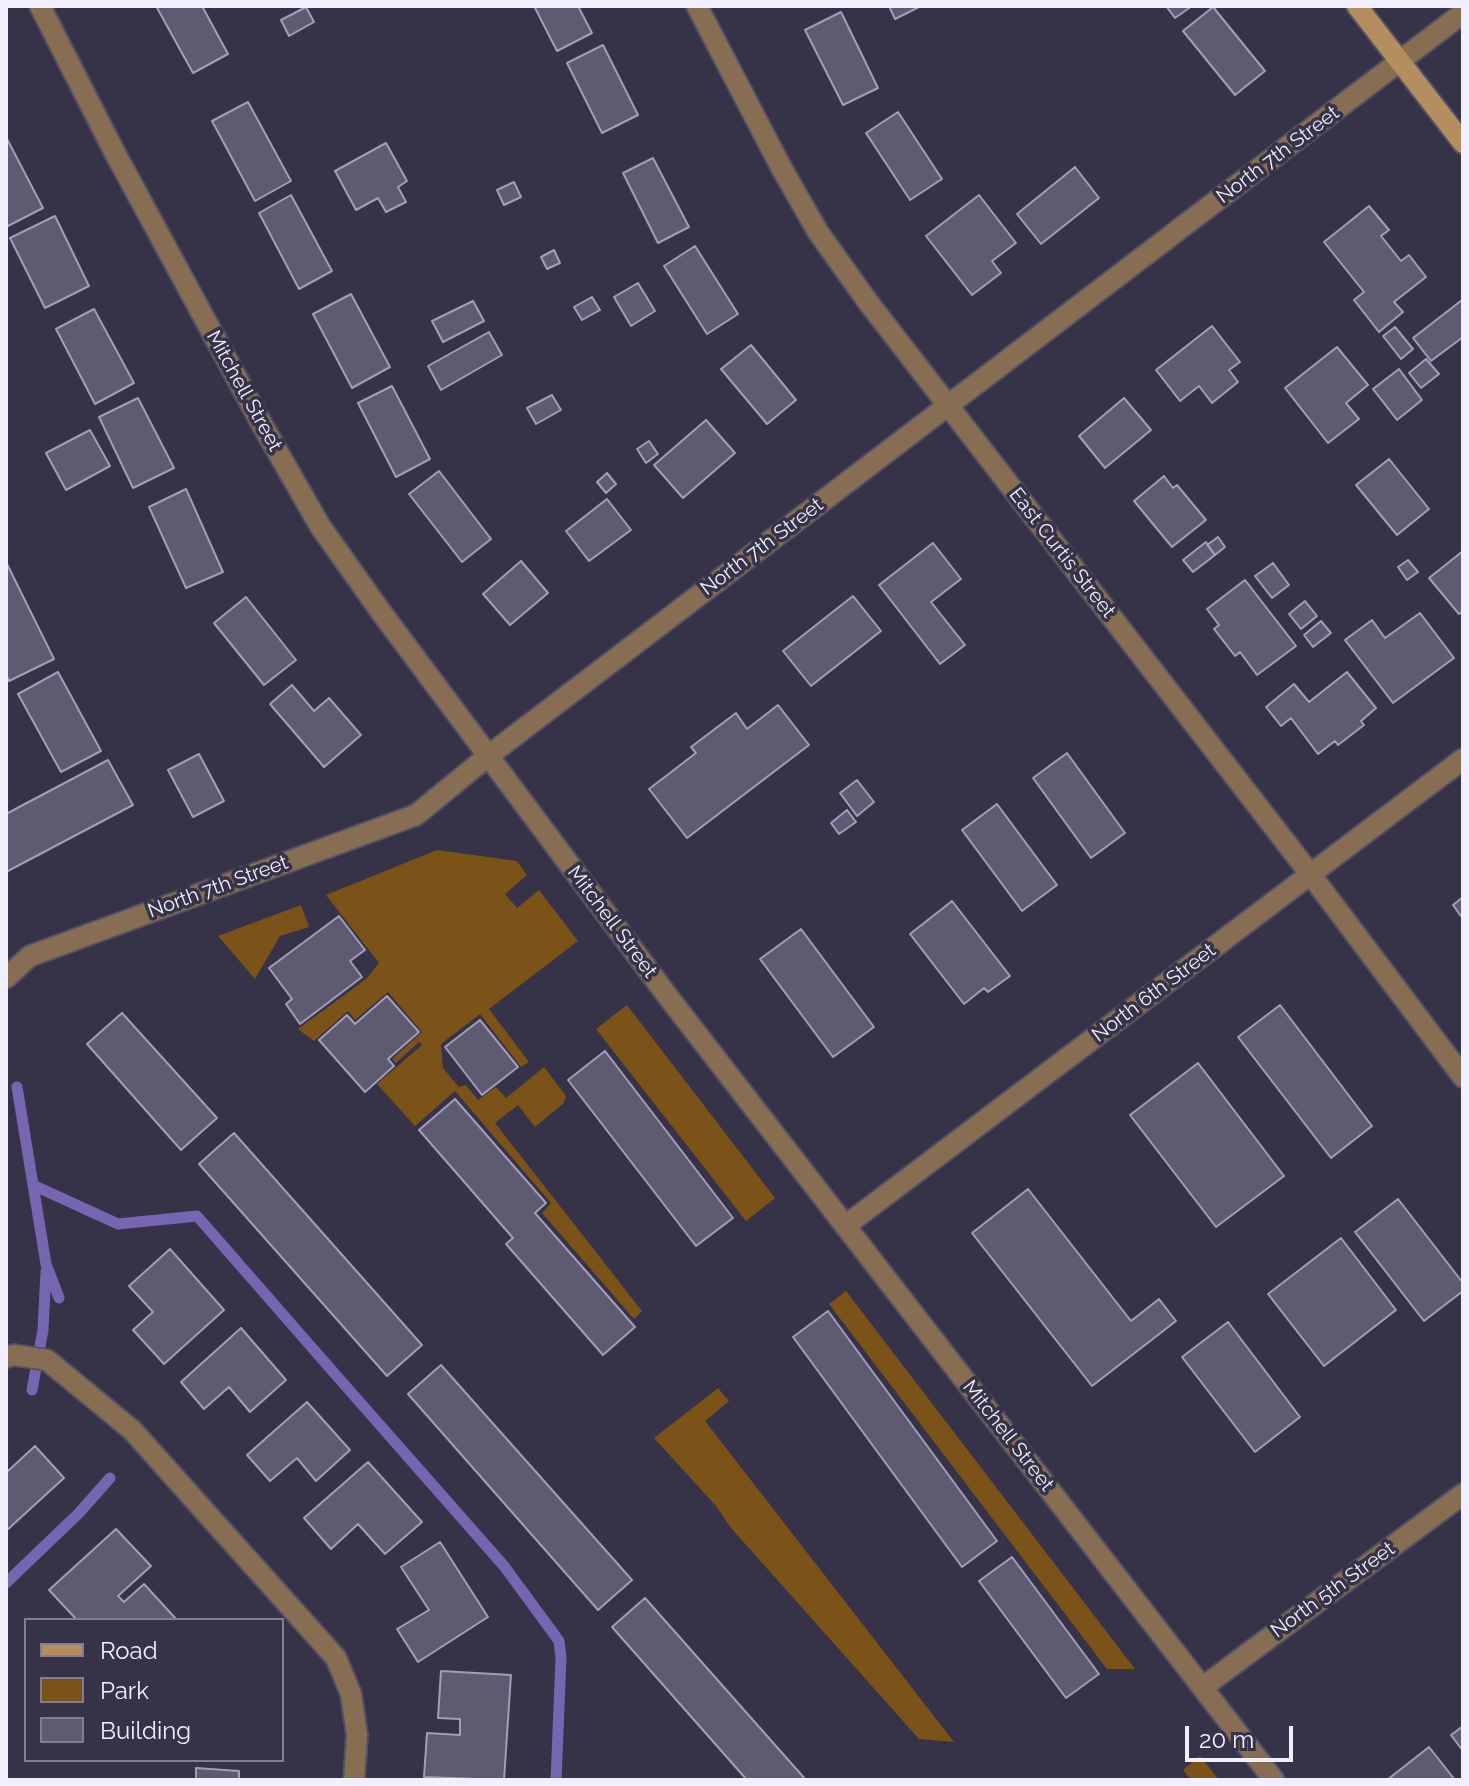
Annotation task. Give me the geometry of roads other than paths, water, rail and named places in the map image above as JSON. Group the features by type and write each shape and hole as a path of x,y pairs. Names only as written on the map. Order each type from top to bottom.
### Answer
{"main road":[{"path":"1357,6 1463,143"}],"street":[{"name":"Mitchell Street","path":"40,6 252,408 320,526 628,943 1274,1780"},
{"name":"East Curtis Street","path":"697,6 818,232 1463,1077"},
{"name":"North 7th Street","path":"6,978 30,956 416,815 488,756 1463,13"},
{"name":"North 6th Street","path":"845,1226 1463,759"},
{"path":"6,1357 14,1355 47,1360 132,1430 336,1658 351,1694 357,1735 354,1780"},
{"name":"North 5th Street","path":"1203,1687 1463,1494"}],"waterway":[{"path":"17,1087 46,1264 59,1298"},
{"path":"35,1186 118,1224 197,1216 504,1566 559,1641 556,1780"},
{"path":"32,1390 43,1330 46,1271"},
{"path":"6,1583 79,1513 110,1478"}]}
